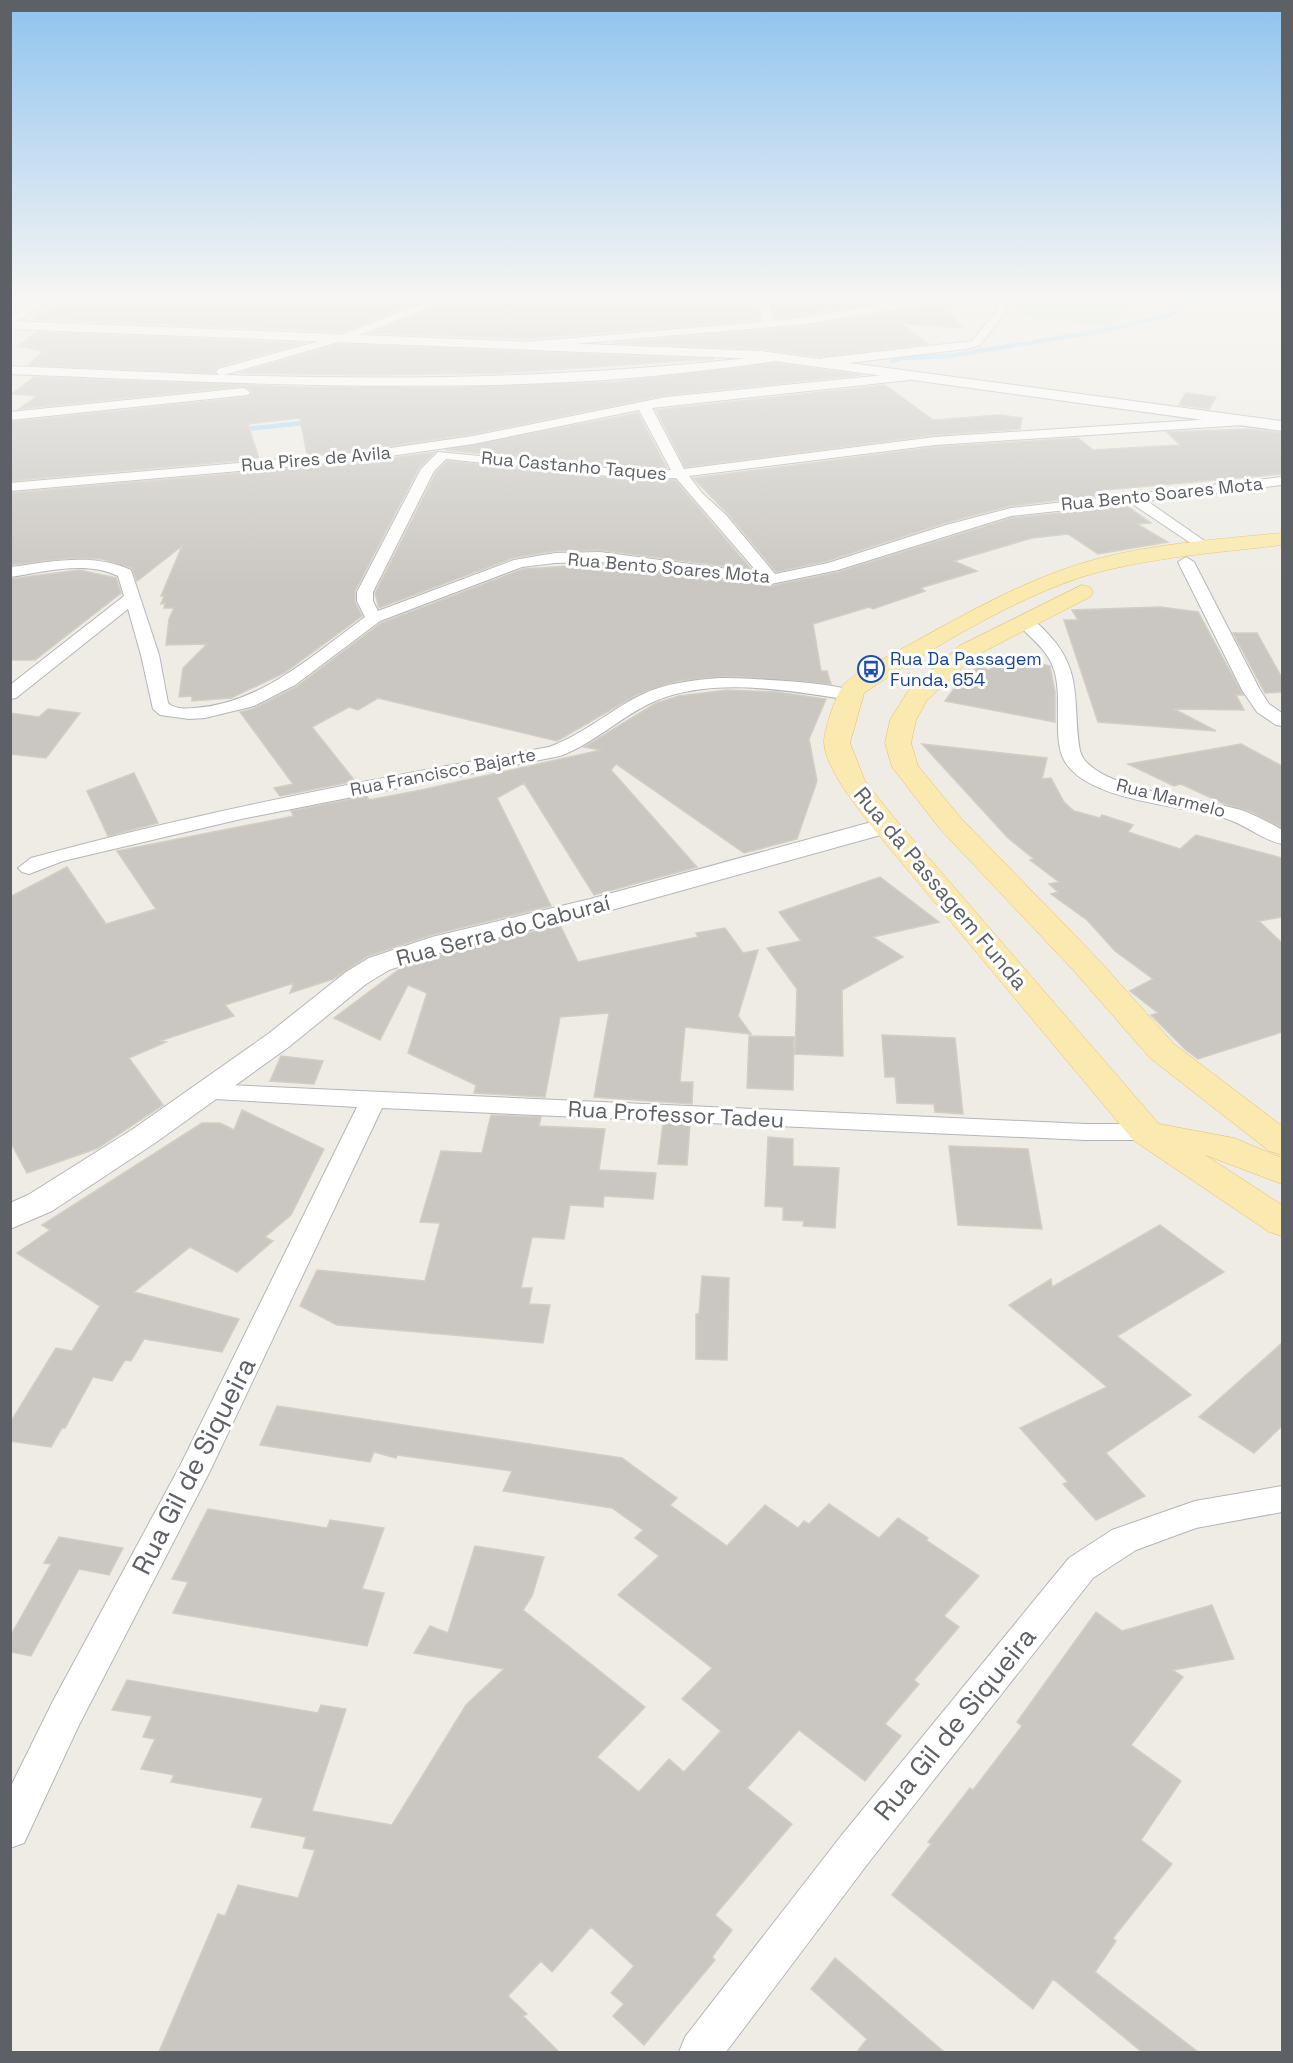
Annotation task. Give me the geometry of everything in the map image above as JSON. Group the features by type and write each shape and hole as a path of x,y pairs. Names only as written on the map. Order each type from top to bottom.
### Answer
{"main road":[{"path":"1282,539 1195,555 1111,581 1023,620 967,651 917,696 903,720 898,743 905,766 950,823 1085,964 1162,1051 1282,1143"},
{"path":"851,694 853,689 885,668 1002,603 1043,585 1102,564 1282,548"},
{"name":"Rua da Passagem Funda","path":"851,694 837,743 852,782 886,826 1146,1132 1282,1223"},
{"path":"1146,1132 1221,1146 1282,1172"}],"street":[{"path":"10,416 253,391"},
{"name":"Rua Pires de Avila","path":"10,487 438,451 642,406 754,391"},
{"path":"1022,391 1282,426"},
{"path":"642,406 648,410 680,474 697,496 722,518 771,579"},
{"name":"Rua Castanho Taques","path":"438,451 636,475 680,474 717,467 916,442 1243,420"},
{"path":"374,618 365,602 365,592 438,451"},
{"name":"Rua Bento Soares Mota","path":"10,572 79,565 106,566 125,573 131,599 139,615 147,645 159,705 166,711 176,714 205,713 249,702 290,681 374,618 519,563 555,558 600,557 771,579 789,577 873,554 981,518 1020,510 1282,481"},
{"path":"1132,497 1195,555 1260,703 1273,717 1282,721"},
{"path":"10,694 131,599"},
{"name":"Rua Marmelo","path":"1023,620 1042,635 1056,651 1067,679 1069,744 1074,762 1088,773 1107,782 1140,793 1233,814 1282,838"},
{"name":"Rua Francisco Bajarte","path":"29,868 38,862 56,857 259,809 375,784 553,752 571,747 641,702 670,691 726,685 770,686 851,694"},
{"path":"1260,703 1282,697"},
{"name":"Rua Serra do Caburaí","path":"10,1218 40,1203 144,1136 279,1040 356,978 401,956 511,925 598,906 886,826"},
{"name":"Rua Professor Tadeu","path":"205,1092 1073,1132 1146,1132"},
{"name":"Rua Gil de Siqueira","path":"10,1830 66,1713 194,1471 373,1101"},
{"name":"Rua Gil de Siqueira","path":"700,2052 855,1849 1081,1568 1124,1540 1185,1519 1282,1499"}],"building":[{"path":"16,391 192,391 19,409 37,396 12,394"},
{"path":"702,391 666,395 473,434 363,450 307,455 300,418 248,424 259,459 10,481 10,422 248,397 252,392"},
{"path":"828,391 894,391 933,420 1000,415 1022,418 1020,429 935,435 685,467 656,410"},
{"path":"1186,393 1216,397 1209,409 1179,405"},
{"path":"638,413 667,468 636,469 445,450"},
{"path":"1249,429 1282,433 1282,474 1104,490 1110,494 1010,506 945,523 827,561 776,572 728,514 693,478 935,447 1078,438 1093,450 1180,445 1167,432"},
{"path":"435,452 419,468 355,591 355,602 362,616 284,673 231,698 192,701 192,696 179,697 183,668 207,644 166,645 169,619 174,608 164,608 165,603 161,604 164,596 161,596 182,546 137,581 132,568 102,559 71,558 10,565 10,493 363,462"},
{"path":"447,461 636,481 675,480 752,570 600,550 555,551 513,558 379,608 375,593 436,472"},
{"path":"1127,506 1151,523 1137,524 1168,542 1098,554 1068,534 1032,538 954,561 977,571 920,588 925,591 873,609 869,607 813,624 821,671 827,671 831,684 733,676 678,681 638,694 557,741 378,698 358,710 349,707 312,727 355,781 280,796 274,788 293,784 240,712 255,708 296,687 381,623 523,569 600,564 771,586 838,572 1011,518"},
{"path":"79,570 116,578 121,593 35,660 10,660 10,579"},
{"path":"1160,607 1198,612 1243,695 1236,695 1244,710 1174,709 1216,731 1098,722 1064,620 1078,620 1072,610"},
{"path":"1233,633 1257,633 1282,678 1282,692 1265,693"},
{"path":"1003,660 1020,665 1027,660 1050,666 1055,692 1055,722 945,701 958,683 979,666 989,670"},
{"path":"727,690 777,692 826,699 809,739 817,781 797,839 744,853 616,764 611,770 697,867 594,895 524,783 497,798 551,906 431,935 368,956 333,979 290,993 294,983 225,1005 234,1016 160,1041 166,1042 129,1058 163,1105 98,1148 27,1173 10,1141 10,897 67,867 106,924 156,909 117,851 294,816 291,811 367,796 369,800 421,790 601,750 584,747 656,703 679,696"},
{"path":"48,709 80,713 46,758 10,754 10,713 39,717"},
{"path":"922,744 1047,758 1042,779 1051,778 1064,802 1074,811 1100,818 1102,815 1133,825 1128,832 1180,849 1196,835 1282,858 1282,917 1259,921 1282,943 1282,1032 1198,1059 1186,1050 1151,1015 1158,1013 1130,991 1153,979 1115,951 1087,920 1051,894 1058,892 1049,884 1059,882 1030,860 1034,859 1008,838"},
{"path":"1241,744 1282,766 1282,828 1252,812 1222,803 1181,784 1174,786 1128,764"},
{"path":"134,773 158,823 108,836 87,791"},
{"path":"880,877 939,922 873,937 903,957 842,990 843,1056 795,1054 797,989 767,948 801,941 779,912"},
{"path":"560,925 578,962 698,937 696,933 725,928 743,953 758,950 738,1016 751,1034 685,1027 680,1082 693,1082 692,1104 594,1097 609,1013 560,1017 545,1097 474,1093 476,1085 408,1053 427,993 408,985 380,1040 334,1018 401,968 453,951"},
{"path":"882,1035 955,1038 963,1114 935,1112 934,1104 897,1103 895,1077 885,1077"},
{"path":"749,1036 794,1037 793,1090 747,1088"},
{"path":"281,1056 323,1061 314,1084 270,1081"},
{"path":"242,1110 324,1149 291,1215 265,1237 273,1241 237,1272 190,1247 134,1292 239,1319 222,1352 144,1339 131,1361 125,1360 112,1381 93,1377 65,1428 62,1428 51,1447 10,1441 10,1423 56,1348 72,1351 100,1306 17,1253 50,1230 42,1225 202,1123 220,1123 234,1130"},
{"path":"491,1115 541,1117 539,1126 605,1129 599,1170 656,1173 653,1199 604,1196 603,1207 570,1205 564,1239 532,1237 521,1288 532,1288 529,1304 550,1305 543,1343 337,1325 300,1306 317,1270 425,1281 440,1223 420,1222 441,1151 482,1153"},
{"path":"663,1123 690,1124 687,1165 658,1164"},
{"path":"768,1137 793,1139 793,1166 839,1168 835,1228 803,1226 804,1221 783,1220 783,1207 765,1206"},
{"path":"949,1146 1028,1149 1042,1229 958,1225"},
{"path":"1160,1225 1224,1272 1117,1336 1191,1395 1106,1453 1145,1496 1096,1520 1063,1484 1068,1482 1020,1428 1107,1387 1009,1305 1051,1279 1052,1287"},
{"path":"702,1276 729,1278 727,1360 696,1359 696,1314 699,1314"},
{"path":"1282,1343 1282,1426 1254,1453 1199,1417"},
{"path":"277,1406 622,1458 677,1498 670,1505 727,1546 765,1505 798,1528 804,1521 809,1524 829,1504 879,1538 898,1518 979,1576 944,1616 959,1627 914,1680 919,1684 885,1724 901,1736 865,1781 799,1730 747,1788 792,1824 715,1915 732,1930 712,1957 715,1960 644,2045 613,2016 624,2004 611,1993 634,1966 591,1927 552,1972 541,1961 508,1996 527,2014 523,2016 559,2052 159,2052 218,1914 225,1916 238,1885 298,1898 315,1850 303,1848 306,1837 251,1827 263,1798 171,1782 174,1775 141,1769 155,1739 143,1737 152,1716 112,1710 127,1680 318,1713 321,1705 346,1709 312,1811 392,1825 466,1705 504,1669 414,1653 430,1626 448,1633 475,1546 544,1557 532,1596 523,1610 645,1707 597,1757 639,1792 669,1759 684,1772 721,1731 682,1699 712,1668 618,1595 659,1556 635,1538 643,1530 612,1508 503,1491 512,1471 397,1455 396,1458 374,1452 370,1462 260,1445"},
{"path":"208,1509 327,1528 330,1520 384,1528 362,1589 384,1593 367,1646 173,1613 188,1582 172,1579"},
{"path":"59,1537 123,1548 109,1575 79,1569 31,1656 11,1652 11,1635 51,1564 44,1563"},
{"path":"1212,1605 1234,1659 1173,1670 1183,1677 1131,1745 1181,1781 1141,1840 1172,1864 1113,1938 1116,1941 1095,1972 1198,2052 1142,2052 1053,1979 1033,2009 892,1895 931,1844 928,1842 970,1788 973,1790 1022,1726 1017,1722 1096,1612 1122,1631"},
{"path":"835,1958 944,2052 857,2052 867,2039 811,1989"}],"waterway":[{"path":"237,430 313,422"}],"place":[{"name":"Rua Da Passagem Funda, 654","path":"871,669"}]}
